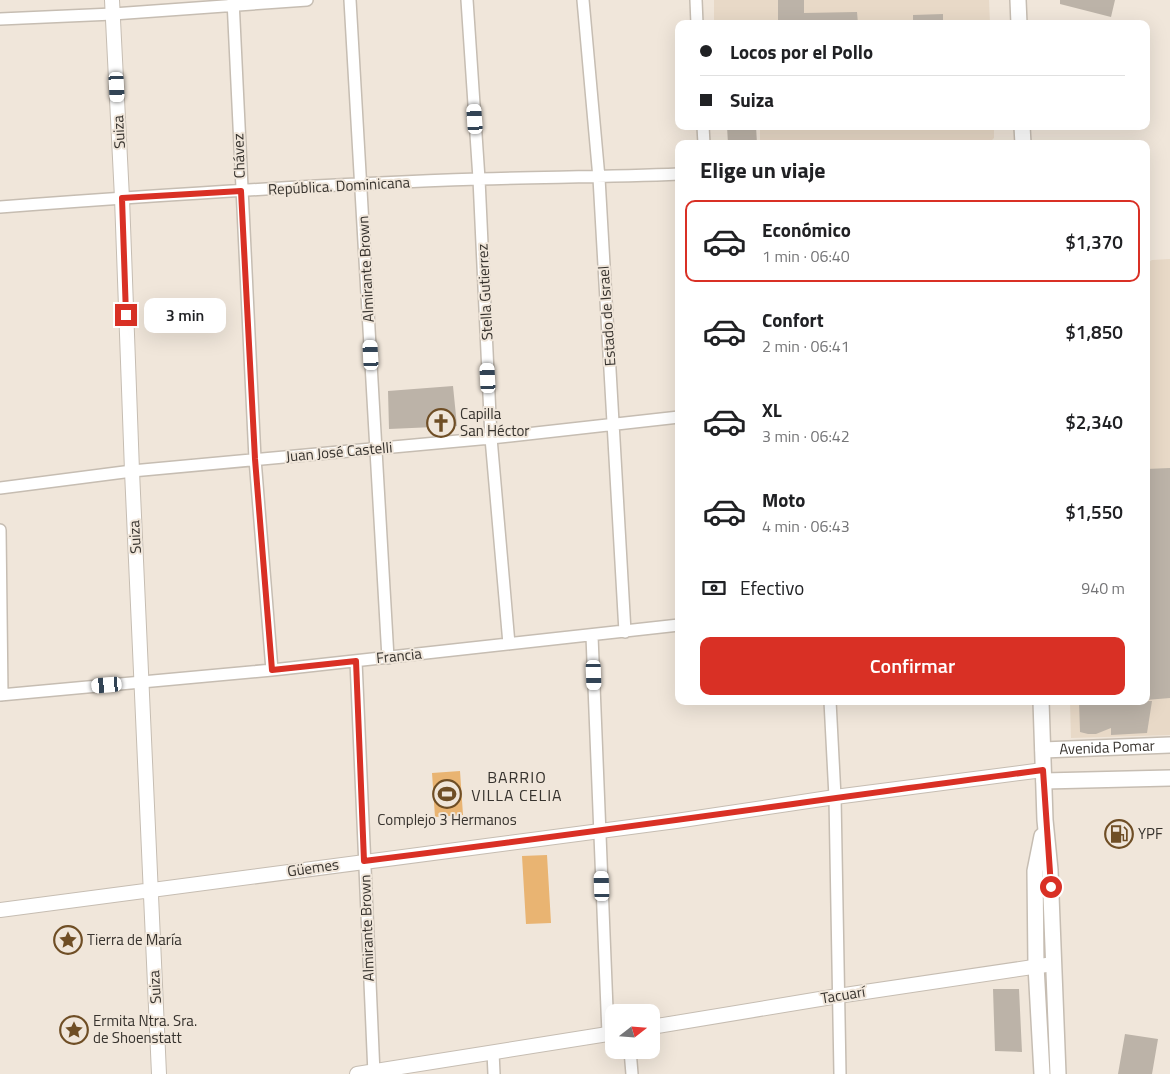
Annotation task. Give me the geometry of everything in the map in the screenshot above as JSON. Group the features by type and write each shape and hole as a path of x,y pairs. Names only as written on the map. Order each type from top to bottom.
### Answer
{"main road":[{"path":"1018,0 1019,20"},
{"path":"1041,705 1058,1074"},
{"name":"Avenida Pomar","path":"1042,750 1170,745"},
{"name":"Avenida Pomar","path":"1043,776 1170,778"},
{"path":"1042,1074 1036,966 1035,871 1045,820"}],"street":[{"path":"0,19 112,7 307,0"},
{"name":"Almirante Brown","path":"350,0 388,658"},
{"name":"Stella Gutierrez","path":"467,0 479,179 491,438 508,644"},
{"name":"Estado de Israel","path":"583,0 599,178 625,632"},
{"path":"696,0 697,20"},
{"name":"Chávez","path":"233,3 255,459 272,670"},
{"name":"Suiza","path":"112,7 122,198 132,471 159,1074"},
{"name":"República. Dominicana","path":"0,207 241,191 479,179 599,178 675,174"},
{"name":"Juan José Castelli","path":"0,488 132,471 491,438 675,417"},
{"path":"0,530 1,695"},
{"name":"Francia","path":"1,695 272,670 675,626"},
{"path":"592,636 609,1004"},
{"name":"Almirante Brown","path":"356,661 374,1073"},
{"path":"830,705 835,797 840,1074"},
{"name":"Güemes","path":"0,910 600,831 835,797 1043,776"},
{"name":"Tacuarí","path":"660,1026 838,996 1053,964"},
{"path":"357,1074 374,1073 605,1035"},
{"path":"493,1052 494,1074"},
{"path":"631,1059 632,1074"}],"shaded area":[{"path":"714,0 989,0 990,20 714,20"},
{"path":"760,130 994,130 994,138 992,140 760,140"},
{"path":"1170,259 1170,735 1071,738 1070,705 1150,705 1150,261"},
{"name":"Complejo 3 Hermanos","path":"460,771 463,815 435,817 432,773"},
{"path":"547,855 551,923 526,924 522,856"}],"building":[{"path":"778,0 804,0 804,13 857,12 858,20 778,20"},
{"path":"1060,0 1115,0 1111,17 1060,4"},
{"path":"943,14 943,20 913,20 913,15"},
{"path":"727,130 756,130 757,140 728,140"},
{"name":"Capilla San Héctor","path":"453,386 457,426 389,429 388,391"},
{"path":"1170,468 1170,698 1150,700 1150,469"},
{"path":"1150,701 1152,701 1147,733 1111,735 1111,728 1096,734 1080,732 1079,705 1150,705"},
{"path":"993,989 1019,989 1022,1052 995,1051"},
{"path":"1125,1034 1158,1039 1152,1074 1118,1074"}],"place":[{"name":"Capilla San Héctor","path":"441,423"},
{"name":"Complejo 3 Hermanos","path":"447,794"},
{"name":"YPF","path":"1119,834"},
{"name":"Tierra de María","path":"68,940"},
{"name":"Ermita Ntra. Sra. de Shoenstatt","path":"74,1030"}],"district":[{"name":"BARRIO VILLA CELIA","path":"517,786"}],"route":[{"path":"126,315 122,198 241,191 255,459 272,670 356,661 364,861 676,821 835,797 1043,770 1051,887"}]}
